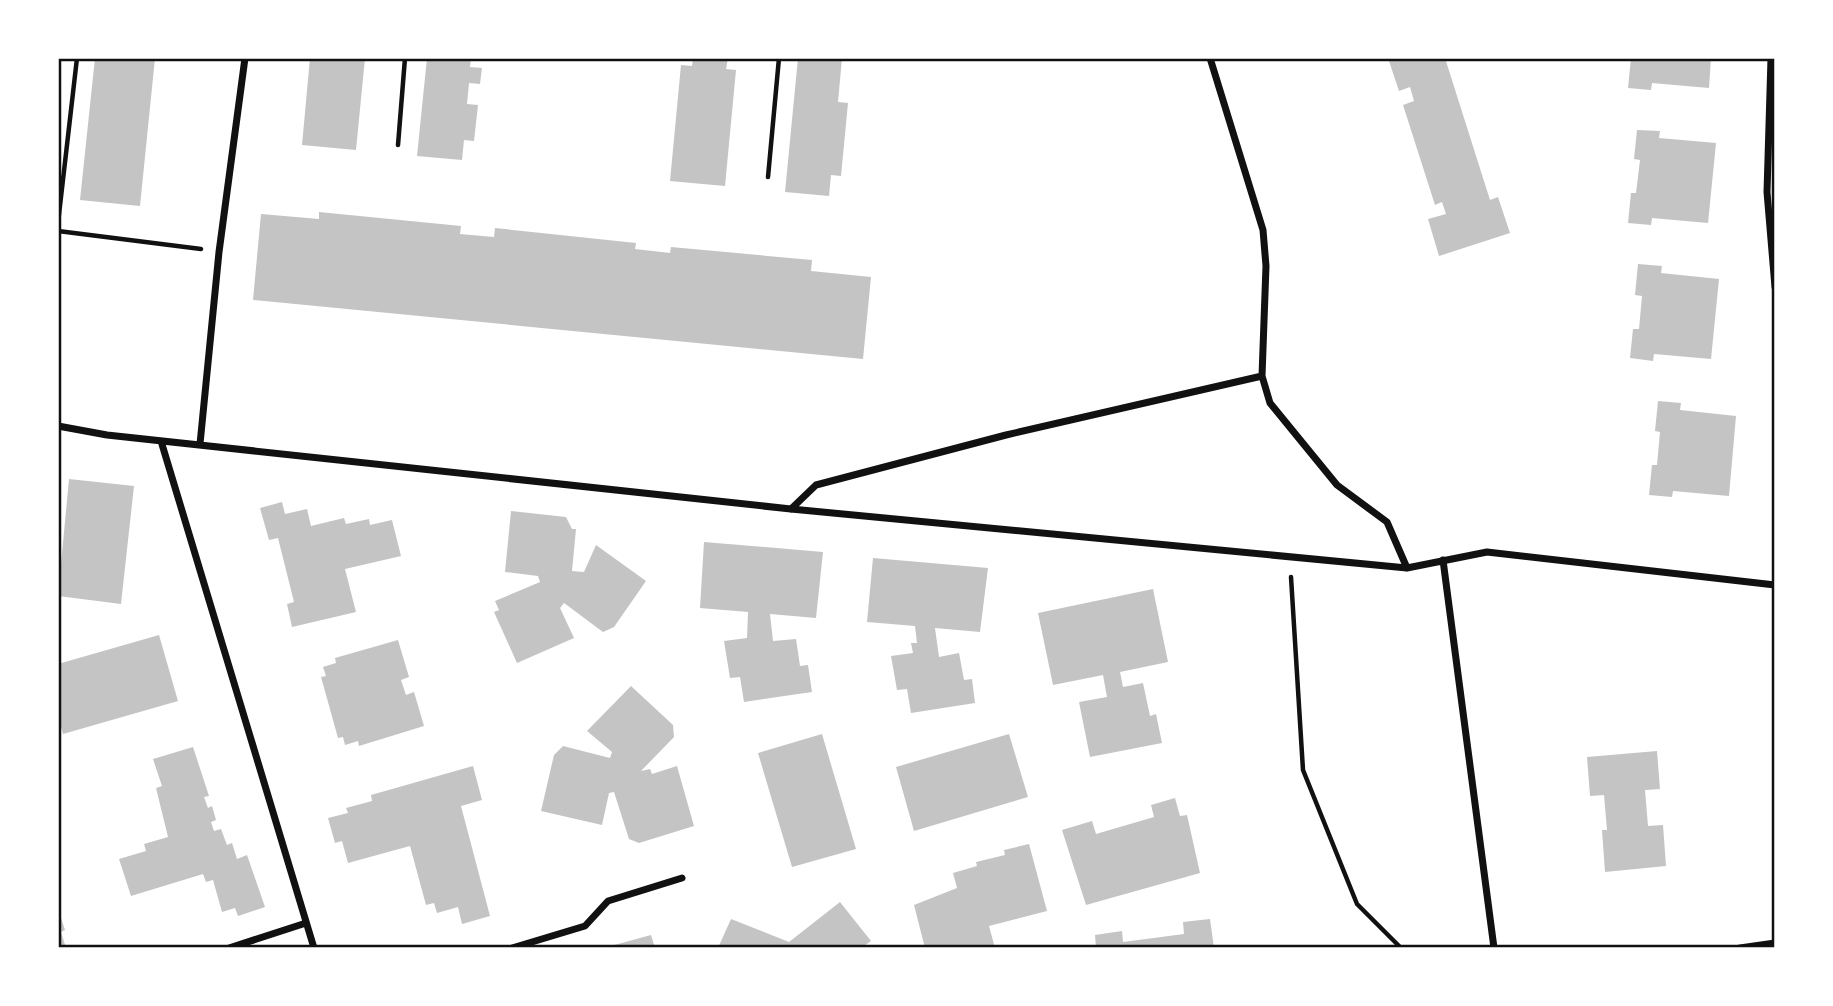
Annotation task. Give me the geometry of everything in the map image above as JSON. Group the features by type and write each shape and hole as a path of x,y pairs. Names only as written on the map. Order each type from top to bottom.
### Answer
{"street":[{"path":"200,444 219,252 245,58"},
{"path":"1210,58 1263,230 1266,266 1262,376 1270,402 1337,485 1387,522 1408,568"},
{"path":"1770,58 1767,192 1775,287"},
{"path":"791,509 816,485 1006,435 1262,376"},
{"path":"58,426 161,441 791,509 1408,568 1487,552 1775,586"},
{"path":"161,441 314,948"},
{"path":"1443,560 1494,948"},
{"path":"512,948 585,926 608,901 682,878"},
{"path":"229,948 306,923"},
{"path":"1740,948 1775,943"}],"path":[{"path":"58,223 77,58"},
{"path":"398,145 405,58"},
{"path":"768,177 779,58"},
{"path":"58,231 219,252"},
{"path":"1279,576 1293,578 1303,770 1357,904 1401,948"}],"building":[{"path":"95,58 155,58 140,206 80,200"},
{"path":"310,58 365,58 356,150 302,145"},
{"path":"427,58 471,58 470,67 482,68 480,84 469,83 467,104 478,105 474,141 464,140 462,160 417,156"},
{"path":"693,58 728,58 726,69 736,70 725,186 670,181 681,65 692,66"},
{"path":"798,58 842,58 838,102 848,103 841,176 831,175 829,196 785,192"},
{"path":"1388,58 1445,58 1490,200 1498,197 1510,233 1439,256 1428,219 1446,214 1442,202 1435,205 1403,105 1414,101 1410,87 1399,91"},
{"path":"1631,58 1711,58 1709,88 1652,83 1651,90 1628,88"},
{"path":"1637,130 1660,131 1659,138 1716,143 1708,223 1652,218 1651,225 1628,223 1631,193 1636,193 1640,160 1634,159"},
{"path":"319,212 461,226 460,234 494,237 495,228 636,243 635,249 670,253 671,247 812,260 811,271 871,277 863,359 253,300 261,214 319,219"},
{"path":"1638,264 1662,266 1661,273 1719,279 1711,359 1654,354 1653,361 1630,358 1633,329 1639,329 1642,296 1635,295"},
{"path":"1658,401 1681,403 1680,410 1736,416 1729,496 1673,491 1672,497 1649,495 1652,465 1657,465 1660,432 1655,431"},
{"path":"69,479 134,486 121,604 58,596"},
{"path":"282,502 285,514 307,509 311,526 344,518 346,524 369,519 370,525 392,520 401,556 345,569 356,612 292,627 287,604 294,602 278,538 269,540 260,508"},
{"path":"511,511 566,517 572,529 576,529 572,571 584,572 596,545 646,581 614,627 603,632 564,603 560,608 574,638 517,663 494,612 499,610 495,601 540,582 538,576 505,572"},
{"path":"704,542 823,552 816,618 770,614 773,641 796,639 800,666 808,665 812,692 744,702 740,677 730,678 724,641 747,638 748,612 700,608"},
{"path":"873,558 988,568 980,632 935,628 939,657 959,653 964,680 972,679 975,703 911,713 907,689 897,690 891,656 913,653 911,643 917,643 915,626 867,622"},
{"path":"1153,589 1168,662 1120,672 1123,687 1143,683 1150,716 1156,714 1162,743 1090,757 1079,702 1107,697 1103,675 1053,685 1038,613"},
{"path":"159,635 178,701 63,734 58,716 58,664"},
{"path":"398,640 409,677 401,680 406,695 414,692 424,726 359,746 358,741 345,745 343,737 338,738 321,677 326,676 323,667 336,663 335,658"},
{"path":"631,686 673,725 674,737 641,771 650,769 652,774 677,766 694,826 639,843 629,839 614,792 609,793 602,825 541,811 554,755 563,746 610,758 612,752 587,731"},
{"path":"822,734 856,849 792,867 758,753"},
{"path":"1009,734 1028,797 914,831 896,767"},
{"path":"193,747 209,796 204,797 208,808 212,806 216,820 211,822 214,831 221,829 227,845 232,843 237,859 247,855 265,907 238,916 235,908 222,912 213,880 206,882 203,874 131,896 119,859 146,851 144,844 168,837 156,788 162,786 153,759"},
{"path":"1657,751 1660,789 1645,790 1648,826 1663,825 1666,866 1605,872 1602,830 1607,830 1604,795 1590,796 1587,757"},
{"path":"473,766 482,800 461,806 490,916 462,924 458,907 437,913 434,903 426,905 410,846 348,863 342,841 335,843 328,818 348,813 346,808 372,801 371,795"},
{"path":"1175,798 1180,816 1187,815 1200,873 1086,905 1062,830 1092,821 1096,834 1154,817 1151,805"},
{"path":"1029,844 1047,911 989,926 995,948 925,948 914,905 957,888 953,873 977,866 976,862 1005,855 1004,850"},
{"path":"840,902 871,941 861,948 718,948 731,919 789,942"},
{"path":"58,915 65,930 61,932 66,948 58,948"},
{"path":"1210,919 1214,948 1096,948 1095,935 1122,931 1123,942 1184,934 1183,922"},
{"path":"651,935 655,948 607,948 607,947"}]}
